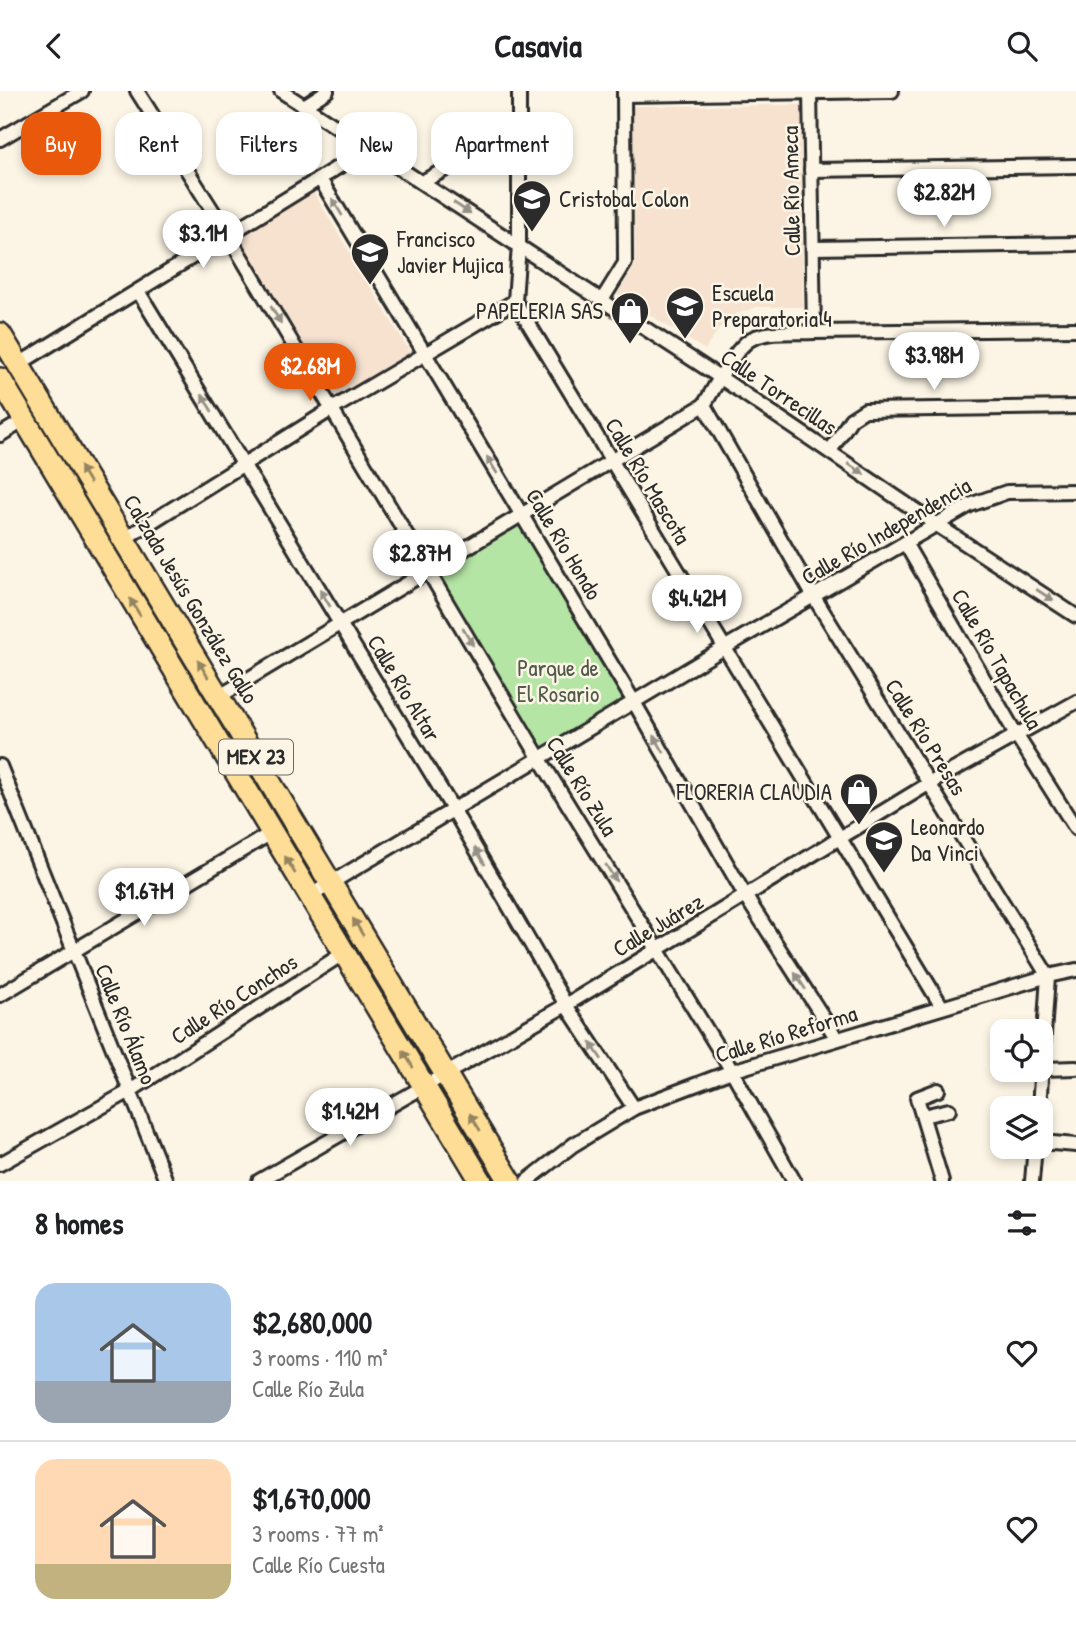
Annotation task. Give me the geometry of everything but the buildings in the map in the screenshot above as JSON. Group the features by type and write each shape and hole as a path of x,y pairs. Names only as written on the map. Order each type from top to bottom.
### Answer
{"main road":[{"name":"Calzada Jesús González Gallo","path":"0,334 510,1181"},
{"path":"0,378 51,419"},
{"name":"MEX 23","path":"0,378 23,421 481,1181"}],"street":[{"path":"0,139 82,91"},
{"name":"Calle Río Zula","path":"136,91 228,235 540,759 732,1071 794,1181"},
{"name":"Calle Torrecillas","path":"281,91 336,127"},
{"path":"303,106 327,91"},
{"path":"519,91 520,112"},
{"path":"602,300 625,263 624,93 892,91"},
{"name":"Calle Río Ameca","path":"810,92 814,331"},
{"path":"811,170 1076,166"},
{"path":"19,364 336,169"},
{"name":"Calle Torrecillas","path":"411,175 722,378 1076,616"},
{"path":"422,182 435,175"},
{"path":"124,539 332,409 515,301 520,175"},
{"name":"Calle Río Hondo","path":"320,179 634,702 746,897 837,1039"},
{"path":"813,248 1076,244"},
{"name":"Calle Río Altar","path":"138,291 454,811 566,1005 634,1108"},
{"name":"Calle Río Mascota","path":"515,301 942,1007"},
{"path":"220,696 704,405 742,347 751,339 814,331 1076,329"},
{"name":"Calle Río Presas","path":"704,405 814,597 1048,976"},
{"path":"830,451 851,419 865,410 1076,407"},
{"path":"0,435 23,421"},
{"name":"Calle Río Independencia","path":"309,896 724,647 970,505 993,495 1020,491 1076,491"},
{"name":"Calle Río Tapachula","path":"905,543 1017,736 1076,829"},
{"name":"Calle Juárez","path":"259,1181 566,1005 930,783 1076,702"},
{"name":"Calle Río Álamo","path":"0,766 166,1181"},
{"path":"0,995 271,833"},
{"name":"Calle Río Conchos","path":"0,1164 130,1091 344,953"},
{"name":"Calle Río Reforma","path":"527,1181 573,1146 634,1108 732,1071 942,1007 1076,970"},
{"path":"1046,1019 1048,976"},
{"path":"1053,1069 1076,1068"},
{"path":"938,1090 917,1098 942,1181"},
{"path":"923,1116 949,1110"},
{"path":"1053,1143 1076,1145"},
{"path":"1032,1181 1034,1159"}],"shaded area":[{"path":"801,105 803,307 757,307 736,314 720,327 705,350 617,294 635,266 633,106"},
{"path":"314,193 410,352 335,397 240,237"}],"green space":[{"name":"Parque de El Rosario","path":"521,518 630,701 541,755 432,572"}],"place":[{"name":"Cristobal Colon","path":"532,233"},
{"name":"Francisco Javier Mujica","path":"370,286"},
{"name":"Escuela Preparatoria 4","path":"685,340"},
{"name":"PAPELERIA SAS","path":"630,345"},
{"name":"FLORERIA CLAUDIA","path":"859,826"},
{"name":"Leonardo Da Vinci","path":"884,874"}]}
